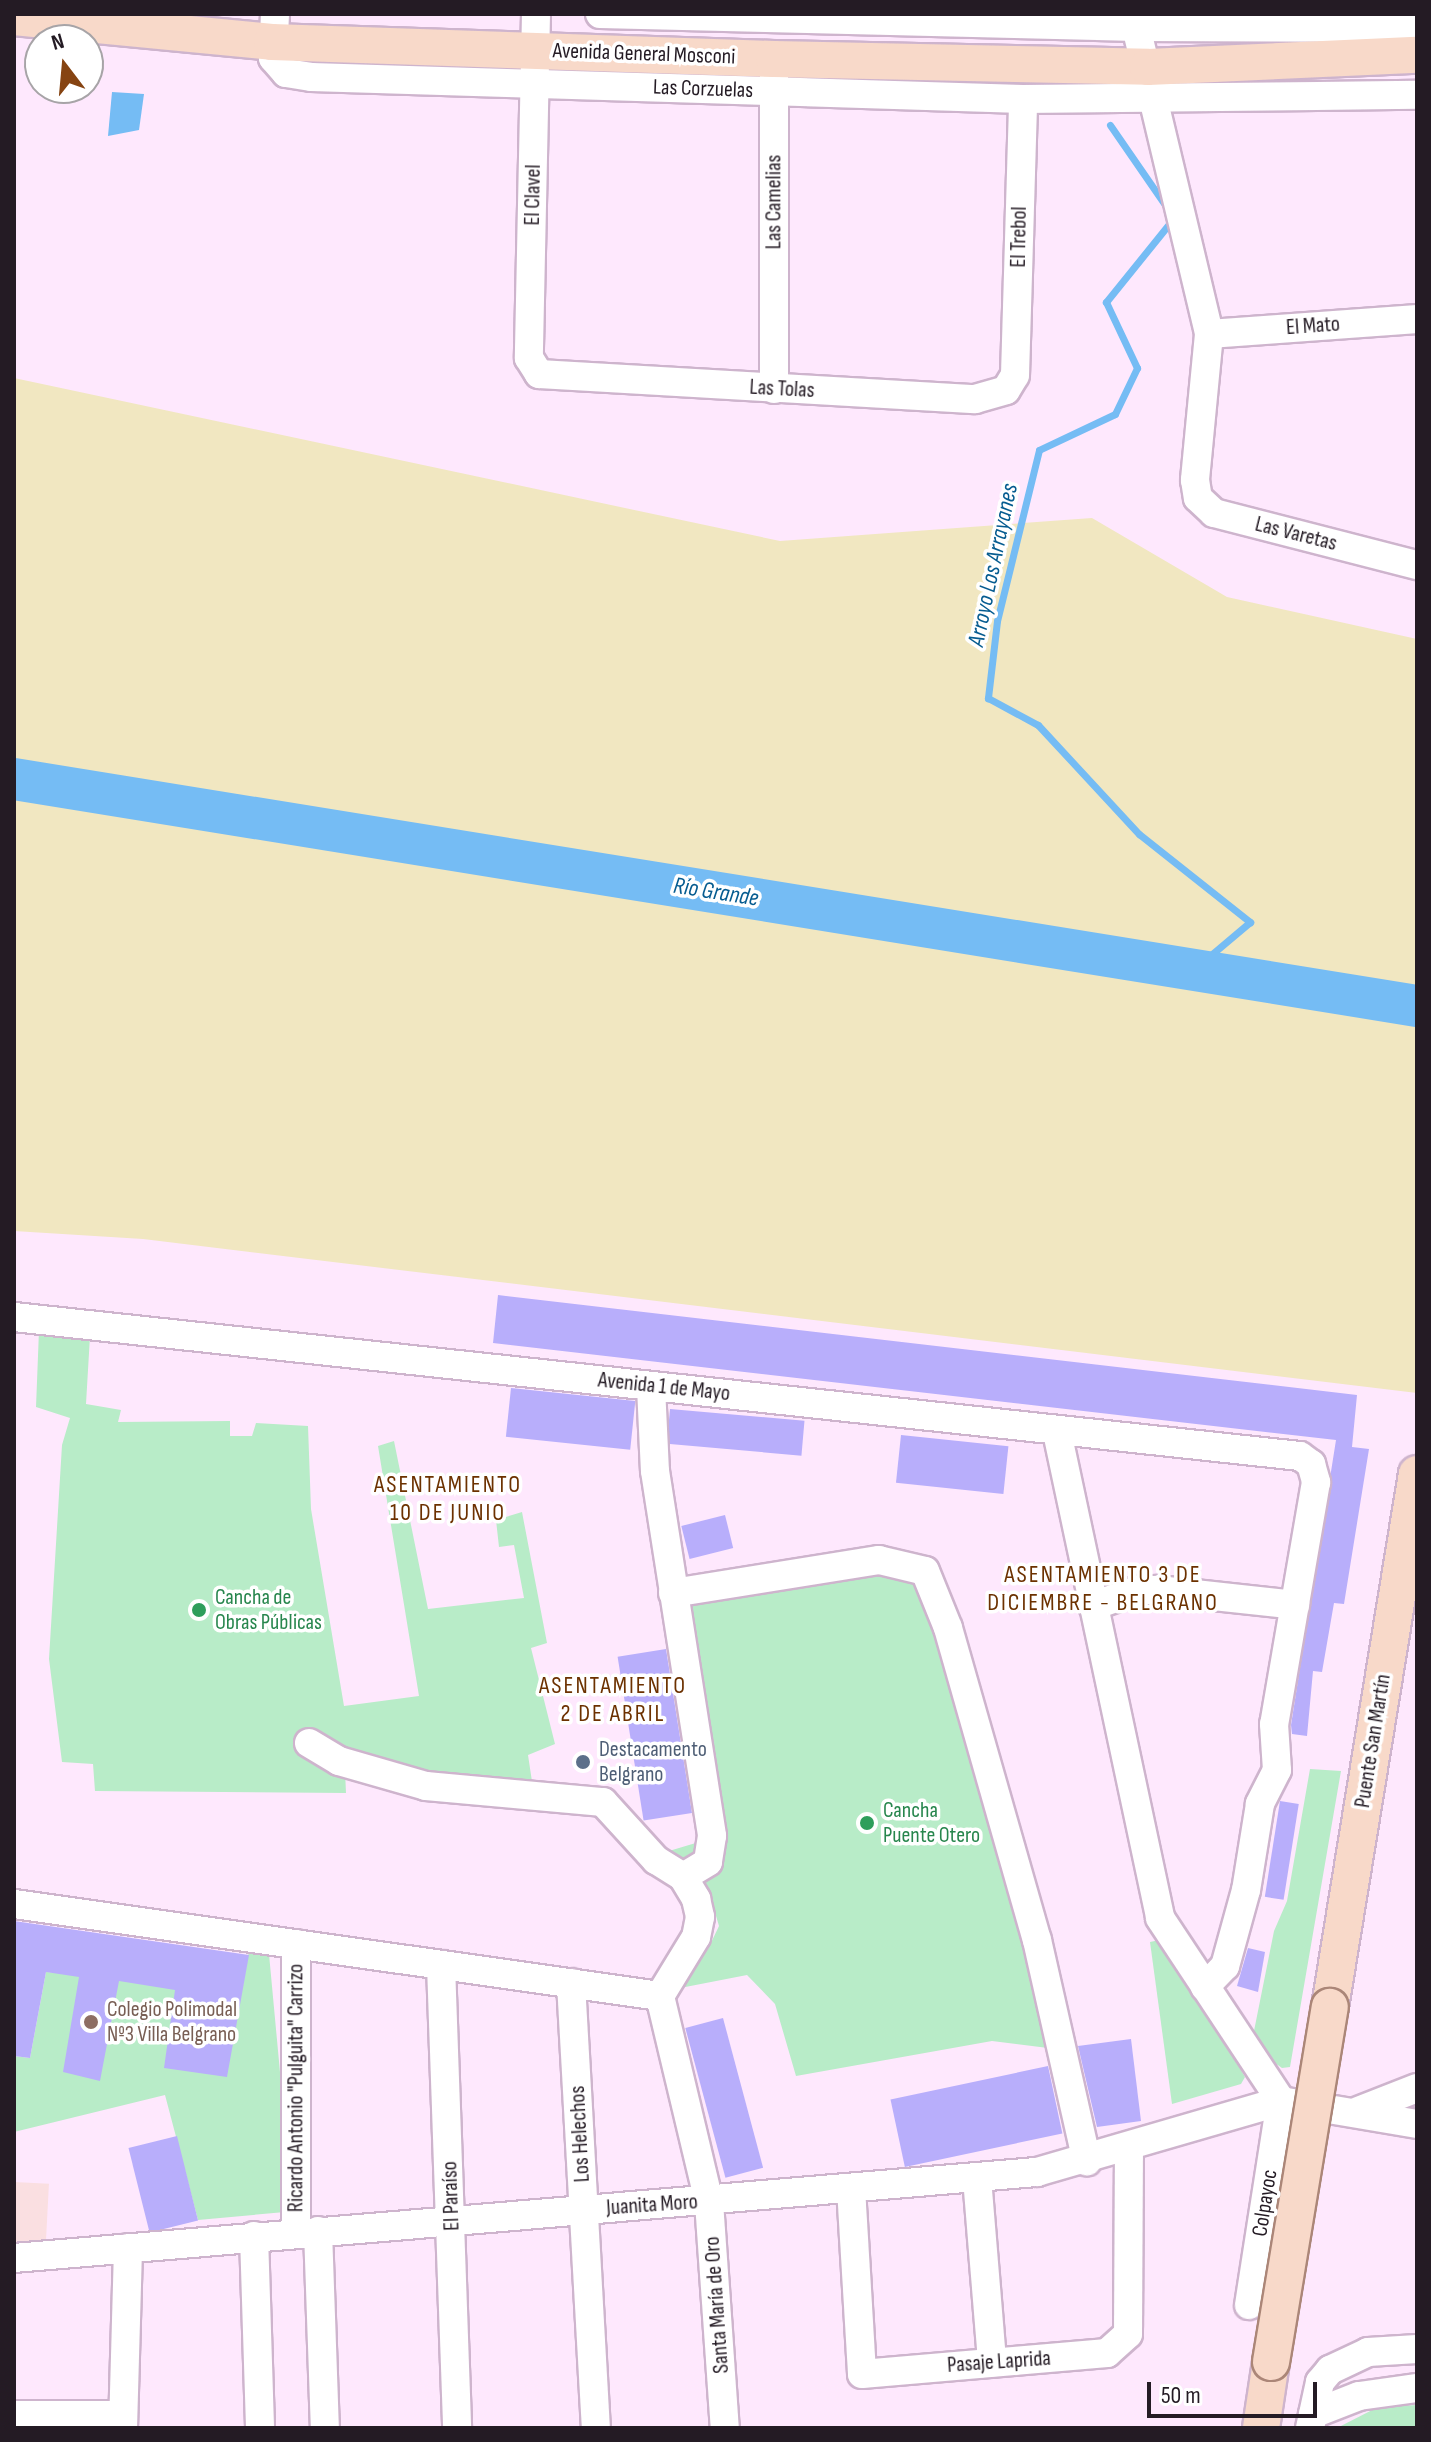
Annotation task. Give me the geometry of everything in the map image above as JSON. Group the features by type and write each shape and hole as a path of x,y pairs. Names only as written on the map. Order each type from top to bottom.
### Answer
{"main road":[{"name":"Avenida General Mosconi","path":"14,17 273,28 535,67 1152,84 1275,64"},
{"path":"1275,64 1417,55"},
{"path":"1275,64 1417,71"},
{"name":"Puente San Martín","path":"1341,2009 1417,1474"},
{"name":"Puente San Martín","path":"1341,2009 1417,1629"},
{"path":"1261,2428 1282,2364 1341,2009"},
{"path":"1282,2364 1303,2423"}],"street":[{"name":"El Clavel","path":"536,14 529,358 539,374"},
{"path":"600,14 1417,28"},
{"name":"Las Camelias","path":"773,17 774,389"},
{"path":"1135,21 1209,334"},
{"name":"Las Corzuelas","path":"774,75 1023,99 1152,84 1417,95"},
{"name":"El Trebol","path":"1015,375 1023,99"},
{"name":"El Mato","path":"1209,334 1417,319"},
{"name":"Las Varetas","path":"1209,334 1195,480 1198,498 1214,513 1417,565"},
{"name":"Las Tolas","path":"539,374 774,389 991,398 1006,390 1015,375"},
{"name":"Avenida 1 de Mayo","path":"14,1317 269,1346 331,1347 651,1387 1300,1456 1311,1464 1316,1482 1295,1605"},
{"path":"651,1387 655,1471 712,1836 708,1862 683,1877"},
{"path":"1057,1432 1160,1918 1281,2101 1417,2124"},
{"path":"673,1593 879,1560 925,1571 948,1628 1037,1940 1087,2161"},
{"path":"1093,1606 1138,1590 1295,1605 1274,1724 1277,1770 1260,1804 1225,1966 1205,1987"},
{"path":"14,1904 660,1996 696,1937 700,1917 683,1877 656,1860 603,1802 426,1786 339,1761 309,1743"},
{"name":"Ricardo Antonio \"Pulguita\" Carrizo","path":"296,1944 307,2232 325,2428"},
{"name":"El Paraíso","path":"441,1965 453,2219 457,2428"},
{"name":"Los Helechos","path":"571,1983 596,2428"},
{"name":"Santa María de Oro","path":"660,1996 709,2202 725,2428"},
{"path":"1357,2112 1417,2088"},
{"name":"Juanita Moro","path":"14,2258 453,2219 709,2202 977,2178 1087,2161 1281,2101"},
{"name":"Colpayoc","path":"1249,2305 1281,2101"},
{"name":"Pasaje Laprida","path":"851,2188 862,2374 1107,2353 1128,2334 1129,2148"},
{"path":"977,2178 992,2362"},
{"path":"254,2236 260,2428"},
{"path":"14,2415 123,2422 128,2248"},
{"path":"1303,2423 1320,2382 1337,2365 1368,2352 1417,2349"},
{"path":"1303,2423 1359,2396 1417,2388"}],"shaded area":[{"path":"14,2182 49,2184 46,2248 14,2246"}],"green space":[{"path":"39,1330 90,1336 86,1404 121,1410 118,1422 230,1421 230,1436 252,1436 256,1423 308,1426 311,1509 344,1706 419,1696 378,1446 394,1441 428,1609 524,1598 514,1545 499,1547 496,1520 522,1512 547,1643 531,1648 555,1744 528,1755 533,1788 345,1770 346,1793 95,1791 93,1764 62,1762 49,1659 62,1445 70,1418 36,1407"},
{"path":"892,1561 918,1584 939,1643 976,1765 1048,2048 992,2041 796,2076 775,2004 747,1975 675,1989 708,1949 719,1926 708,1889 669,1851 699,1842 670,1648 666,1584"},
{"path":"1310,1769 1341,1771 1290,2067 1282,2068 1251,2046 1274,1931 1287,1901"},
{"path":"1164,1939 1245,2077 1241,2084 1172,2104 1150,1942"},
{"path":"249,1951 269,1954 292,2201 285,2212 198,2220 165,2095 14,2132 14,2056 30,2058 46,1972 243,1985"},
{"path":"1417,2405 1417,2428 1337,2428 1378,2407"}],"sand":[{"path":"14,378 780,541 1092,518 1227,597 1417,639 1417,1393 143,1239 14,1231"}],"water":[{"path":"112,92 144,94 139,130 108,136"}],"building":[{"path":"498,1295 1357,1395 1352,1447 1369,1449 1344,1604 1334,1603 1322,1672 1313,1671 1307,1736 1292,1734 1291,1725 1336,1440 493,1343"},
{"path":"511,1388 635,1401 630,1450 506,1437"},
{"path":"670,1409 804,1421 801,1456 667,1444"},
{"path":"901,1435 1008,1446 1003,1494 896,1483"},
{"path":"725,1515 733,1548 690,1559 681,1526"},
{"path":"666,1649 692,1813 644,1821 618,1657"},
{"path":"1280,1801 1299,1804 1284,1900 1265,1897"},
{"name":"Colegio Polimodal Nº3 Villa Belgrano","path":"14,1921 249,1955 227,2077 164,2068 175,1990 119,1981 100,2081 63,2072 79,1977 46,1972 30,2058 14,2056"},
{"path":"1248,1948 1265,1952 1258,1992 1237,1986"},
{"path":"723,2018 763,2168 725,2178 685,2028"},
{"path":"1131,2039 1141,2121 1097,2127 1078,2046"},
{"path":"1048,2066 1062,2133 905,2167 891,2099"},
{"path":"177,2136 198,2220 150,2233 128,2148"}],"waterway":[{"name":"Arroyo Los Arrayanes","path":"1110,125 1168,209"},
{"name":"Arroyo Los Arrayanes","path":"1173,219 1106,302 1137,368 1115,414 1039,450 997,621 988,698 1038,725 1139,834 1250,922 1193,970"},
{"name":"Río Grande","path":"14,779 1417,1006"}],"place":[{"name":"Cancha de Obras Públicas","path":"199,1610"},
{"name":"Destacamento Belgrano","path":"583,1762"},
{"name":"Cancha Puente Otero","path":"867,1823"},
{"name":"Colegio Polimodal Nº3 Villa Belgrano","path":"91,2022"}],"district":[{"name":"ASENTAMIENTO 10 DE JUNIO","path":"448,1499"},
{"name":"ASENTAMIENTO 3 DE DICIEMBRE - BELGRANO","path":"1103,1589"},
{"name":"ASENTAMIENTO 2 DE ABRIL","path":"613,1700"}]}
